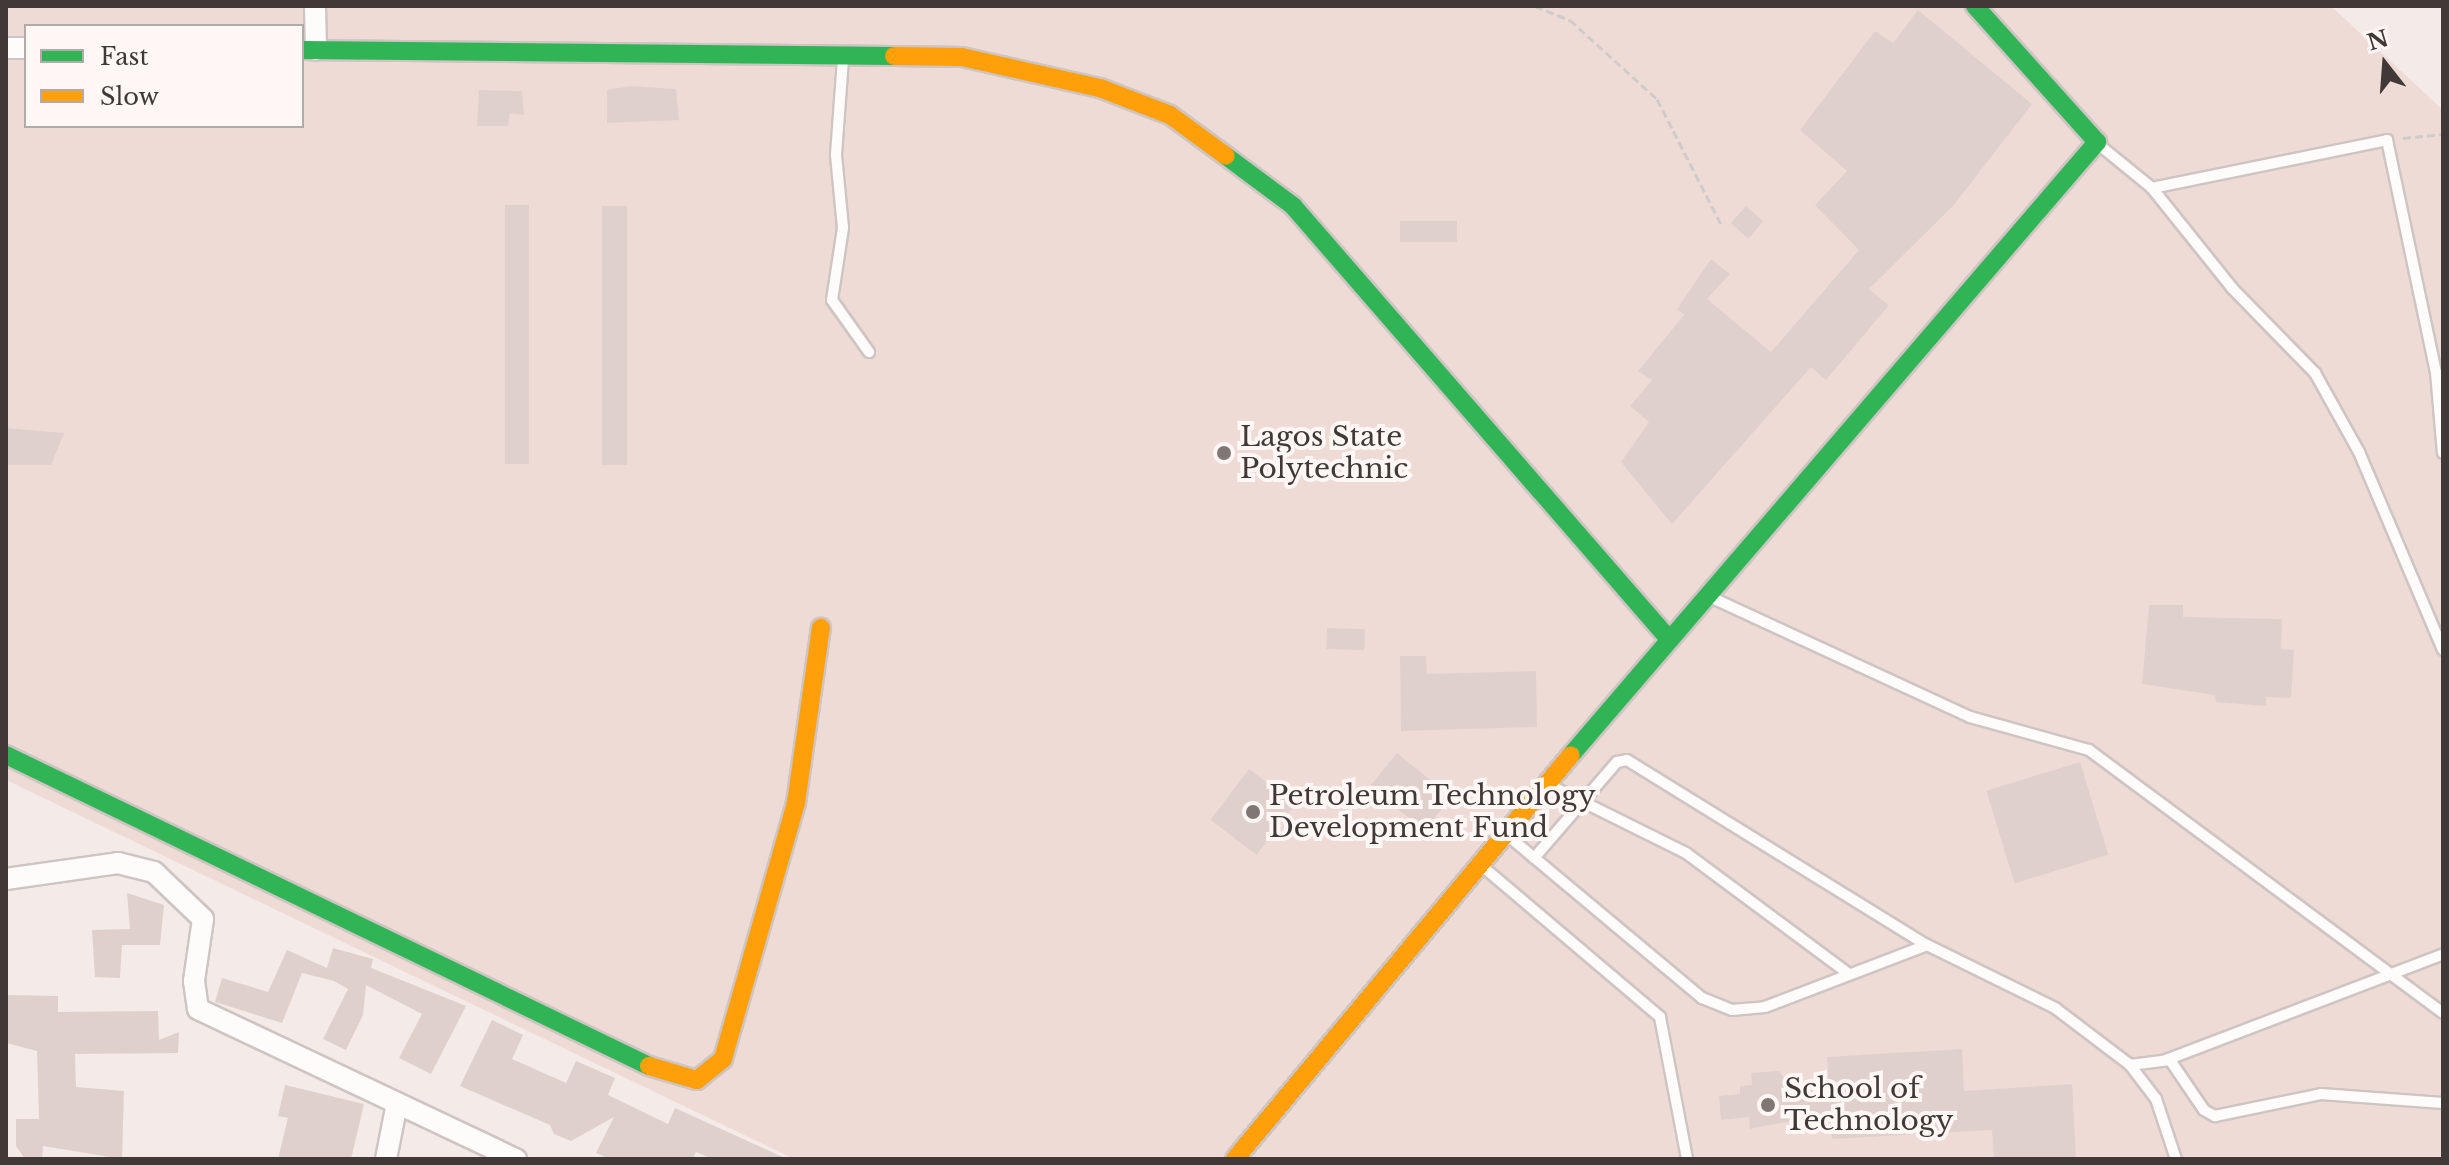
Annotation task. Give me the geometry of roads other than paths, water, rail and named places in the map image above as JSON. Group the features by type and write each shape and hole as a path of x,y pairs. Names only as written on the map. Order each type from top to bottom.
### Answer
{"street":[{"path":"315,6 309,50 962,57 1100,88 1170,115 1233,157 1293,206 1668,638"},
{"path":"1235,1159 1668,638 2097,142 1975,6"},
{"path":"6,755 576,1033 670,1075 697,1080 723,1059 796,803 821,628"},
{"path":"6,879 118,863 154,872 203,919 193,996 198,1009 516,1159"},
{"path":"386,1159 397,1103"}],"lane":[{"path":"843,57 836,155 843,228 832,300 869,352"},
{"path":"2152,188 2387,140 2436,372 2443,453"},
{"path":"2097,142 2152,188 2334,401 2443,650"},
{"path":"1707,596 1970,717 2089,750 2443,1013"},
{"path":"1534,858 1584,799 1627,760 1927,945 2055,1008 2130,1065 2156,1099 2176,1159"},
{"path":"1547,785 1584,799 1686,853 1849,974"},
{"path":"1506,834 1702,998 1732,1010 1765,1007 1927,945"},
{"path":"1480,864 1660,1017 1687,1159"},
{"path":"2130,1065 2166,1060 2443,954"},
{"path":"2166,1060 2215,1116 2321,1094 2443,1103"}],"place":[{"name":"Lagos State Polytechnic","path":"1224,453"},
{"name":"Petroleum Technology Development Fund","path":"1253,812"},
{"name":"School of Technology","path":"1768,1105"}]}
